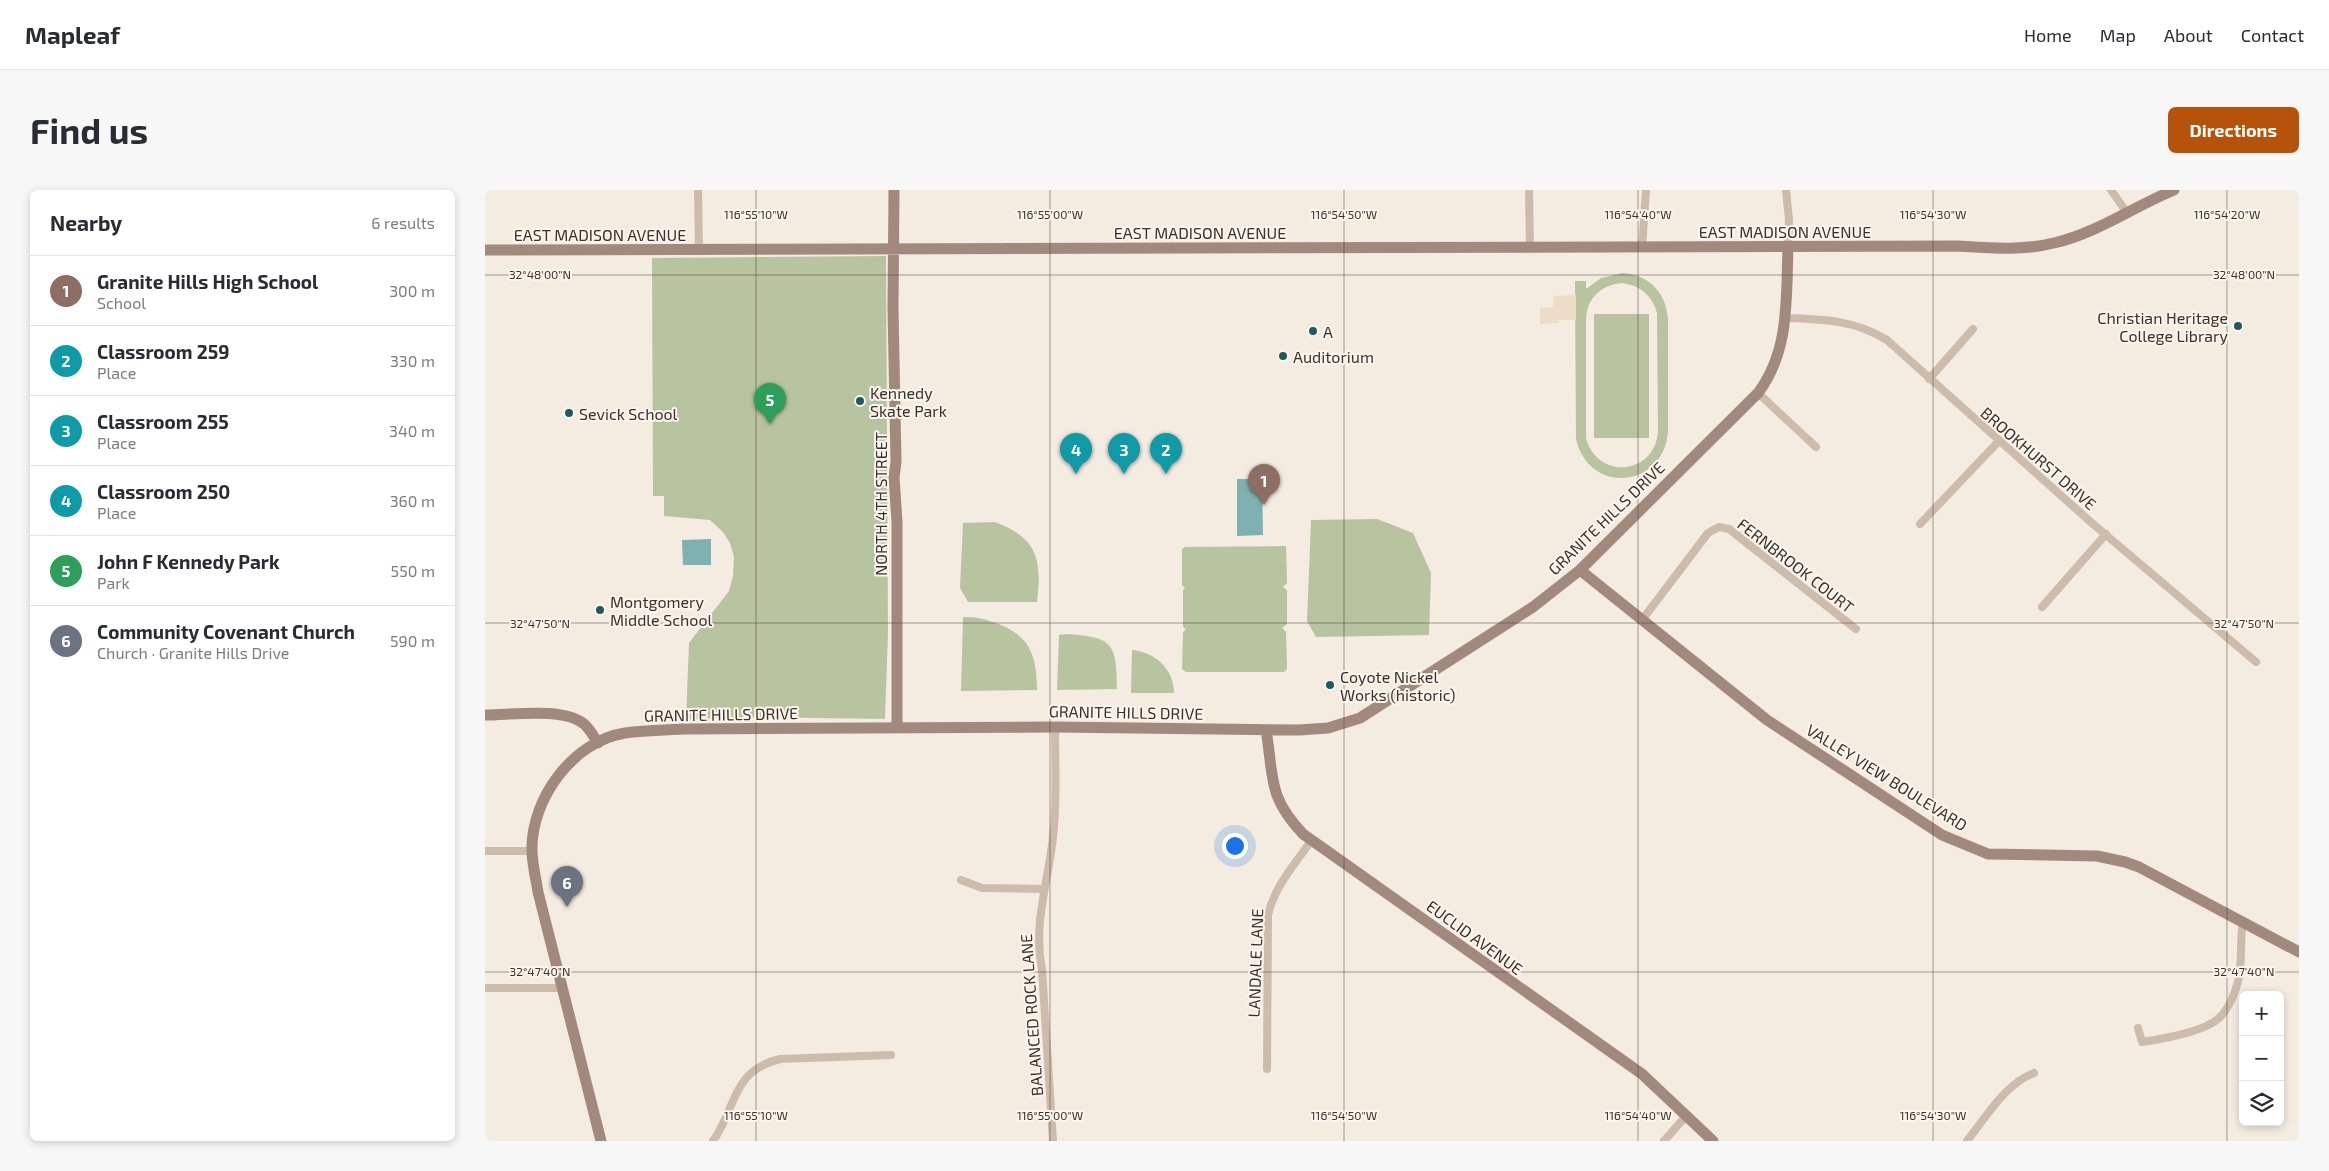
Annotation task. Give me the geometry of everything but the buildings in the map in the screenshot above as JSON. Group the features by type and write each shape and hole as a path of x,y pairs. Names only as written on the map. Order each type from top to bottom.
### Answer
{"street":[{"path":"698,190 699,250"},
{"name":"NORTH 4TH STREET","path":"894,190 897,728"},
{"path":"1529,190 1530,248"},
{"path":"1641,248 1647,190"},
{"name":"GRANITE HILLS DRIVE","path":"601,1141 538,892 532,851 537,818 550,788 571,762 599,743 625,733 683,729 1055,727 1267,730 1319,729 1359,718 1533,607 1579,570 1758,392 1769,378 1781,348 1785,318 1789,248 1789,220 1785,190"},
{"path":"2111,190 2127,212"},
{"name":"EAST MADISON AVENUE","path":"485,250 1789,248 1958,246 2011,249 2059,242 2104,225 2173,190"},
{"name":"BROOKHURST DRIVE","path":"1785,318 1836,320 1871,331 1887,340 1999,441 2256,662"},
{"path":"1929,379 1973,329"},
{"path":"1758,392 1816,447"},
{"path":"1920,524 1999,441"},
{"name":"FERNBROOK COURT","path":"1642,620 1708,533 1722,527 1729,529 1856,629"},
{"path":"2042,607 2106,534"},
{"name":"VALLEY VIEW BOULEVARD","path":"1579,570 1767,720 1947,837 1988,854 2074,854 2125,862 2299,952"},
{"path":"485,715 554,714 568,717 587,726 599,743"},
{"name":"BALANCED ROCK LANE","path":"1053,1141 1043,980 1039,952 1039,918 1055,827 1055,727"},
{"name":"EUCLID AVENUE","path":"1267,730 1270,772 1276,794 1291,819 1311,841 1641,1074 1713,1141"},
{"name":"LANDALE LANE","path":"1267,1069 1268,915 1276,892 1311,841"},
{"path":"485,851 532,851"},
{"path":"961,880 983,888 1044,888"},
{"path":"2138,1028 2142,1042 2161,1039 2209,1025 2219,1018 2227,1009 2240,973 2240,940 2243,922"},
{"path":"485,988 563,988"},
{"path":"713,1141 721,1129 734,1097 742,1084 751,1071 765,1062 780,1059 891,1055"},
{"path":"1967,1141 2003,1095 2027,1075 2034,1073"},
{"path":"1664,1141 1687,1115"}],"green space":[{"path":"886,256 888,632 885,719 735,717 686,720 689,643 729,591 733,576 734,557 730,543 723,532 710,520 664,516 664,496 653,496 652,258"},
{"path":"1622,273 1640,277 1654,286 1667,309 1668,432 1663,451 1653,465 1640,474 1625,478 1610,476 1595,470 1583,457 1576,439 1575,281 1586,281 1586,289 1601,278","holes":["1614,284 1628,284 1644,292 1652,301 1657,313 1658,432 1654,447 1647,457 1636,464 1625,467 1613,466 1601,461 1592,452 1586,438 1586,319 1589,305 1597,294"]},
{"path":"1594,314 1649,314 1649,438 1594,438"},
{"path":"1377,519 1413,533 1431,573 1429,635 1316,637 1307,621 1311,520"},
{"path":"995,522 1020,535 1029,543 1034,552 1039,574 1037,602 968,602 960,588 963,523"},
{"path":"1286,546 1287,583 1283,587 1287,590 1287,624 1282,628 1286,632 1287,669 1284,672 1186,672 1182,669 1183,632 1186,629 1183,627 1183,590 1185,588 1182,585 1182,549 1185,547"},
{"path":"963,617 993,622 1005,627 1023,639 1033,656 1037,677 1037,690 961,691"},
{"path":"1059,635 1093,637 1109,645 1115,661 1117,689 1057,690"},
{"path":"1132,650 1148,654 1162,663 1171,676 1174,693 1131,693"}],"shaded area":[{"path":"1576,295 1576,320 1559,320 1559,323 1540,324 1540,308 1553,307 1553,296"}],"water":[{"path":"1237,479 1262,479 1263,535 1237,536"},
{"path":"711,539 711,565 683,565 682,540"}],"place":[{"name":"Christian Heritage College Library","path":"2238,326"},
{"name":"A","path":"1313,331"},
{"name":"Auditorium","path":"1283,356"},
{"name":"Kennedy Skate Park","path":"860,401"},
{"name":"Sevick School","path":"569,413"},
{"name":"John F Kennedy Park","path":"770,424"},
{"name":"Classroom 250","path":"1076,474"},
{"name":"Classroom 255","path":"1124,474"},
{"name":"Classroom 259","path":"1166,474"},
{"name":"Granite Hills High School","path":"1264,505"},
{"name":"Montgomery Middle School","path":"600,610"},
{"name":"Coyote Nickel Works (historic)","path":"1330,685"},
{"name":"Community Covenant Church","path":"567,907"}]}
